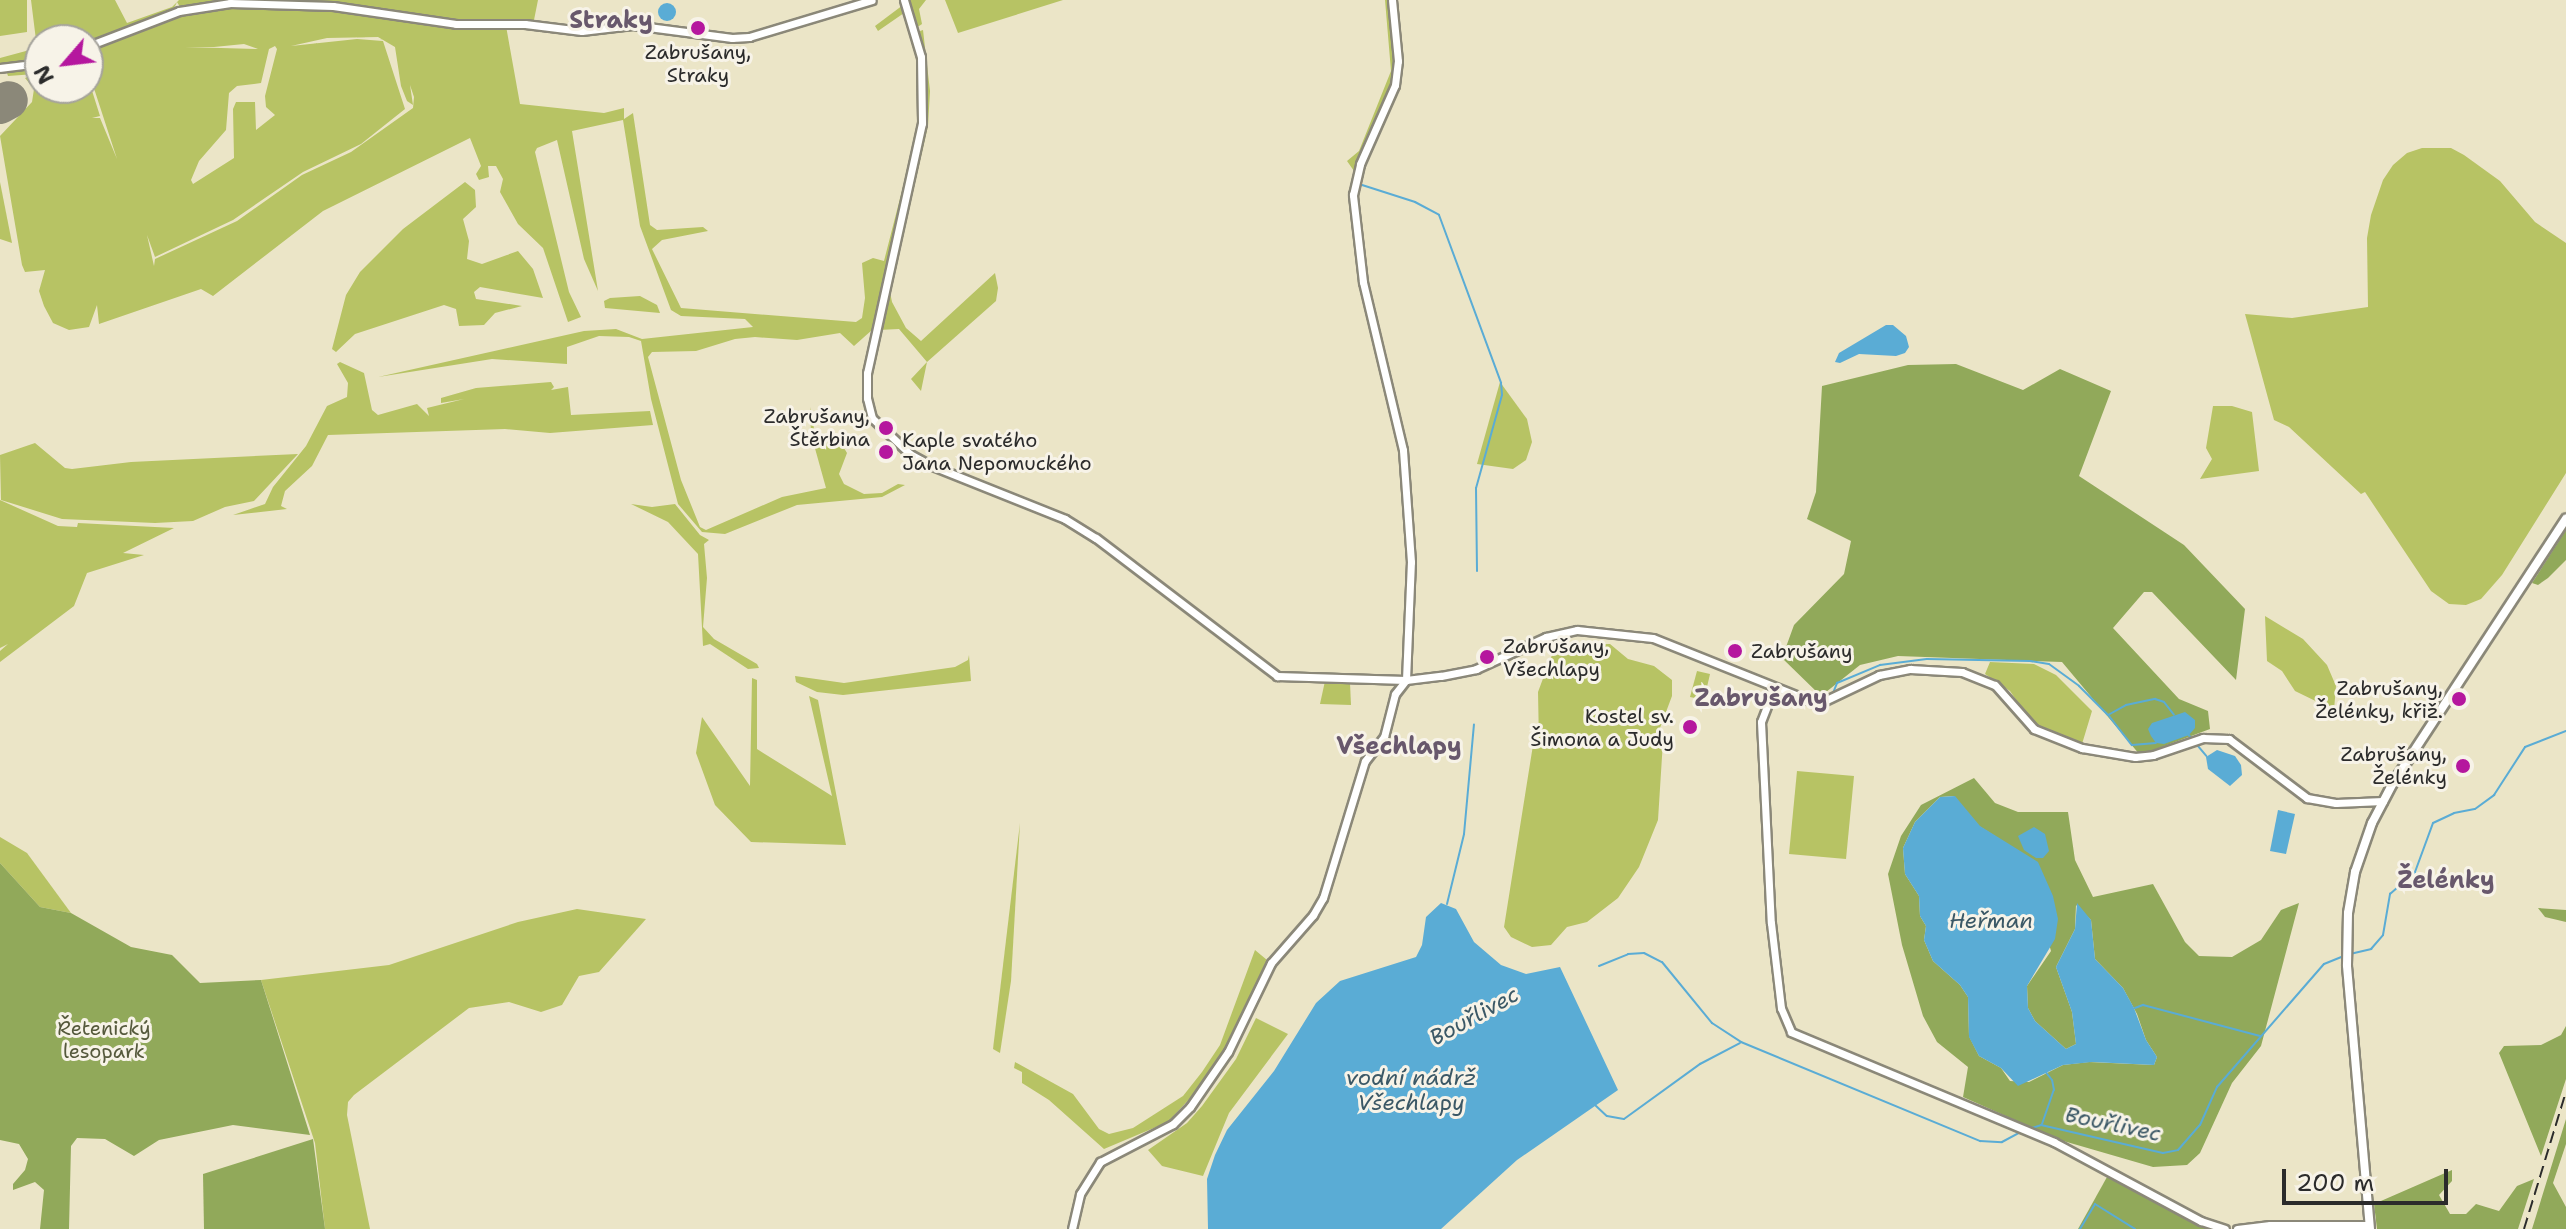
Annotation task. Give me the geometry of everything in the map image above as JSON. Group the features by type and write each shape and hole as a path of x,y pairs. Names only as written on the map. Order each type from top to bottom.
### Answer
{"main road":[{"path":"2369,1227 2347,965 2355,872 2383,801 2566,519"}],"street":[{"path":"104,40 179,11 230,3 333,6 456,24 525,24 582,31 633,25 732,38 749,37 872,0"},
{"path":"904,0 921,57 924,92 922,123 867,373 869,409 877,424 910,454 930,465 1065,519 1096,538 1277,676 1406,680 1466,672 1546,637 1577,630 1653,638 1818,704 1879,675 1910,669 1962,672 1982,678 2005,694 2034,729 2082,748 2135,757 2153,755 2203,738 2229,739 2307,798 2336,803 2383,801"},
{"path":"1072,1229 1080,1194 1100,1162 1173,1124 1190,1107 1228,1052 1271,963 1318,906 1365,761 1384,737 1395,694 1406,680 1411,562 1403,450 1363,282 1353,195 1360,164 1395,85 1398,61 1392,0"},
{"path":"0,68 24,65"},
{"path":"1774,688 1761,722 1771,923 1781,1008 1791,1032 2033,1134 2201,1221 2225,1229"},
{"path":"2237,1229 2270,1225 2369,1227"}],"green space":[{"path":"0,0 27,0 24,32 0,36"},
{"path":"31,0 115,0 127,23 172,7 177,2 174,8 104,36 104,24 34,24"},
{"path":"179,0 217,0 180,7"},
{"path":"274,0 538,0 534,20 455,22 381,8"},
{"path":"907,0 926,0 919,9 922,24 916,28"},
{"path":"945,0 1063,0 958,33"},
{"path":"1385,0 1389,0 1395,68 1390,91 1354,171 1347,161 1359,151 1391,71"},
{"path":"903,5 915,37 921,66 921,118 872,330 854,346 840,333 797,340 755,337 735,339 696,351 652,352 648,357 681,480 700,527 706,530 782,497 826,488 811,434 810,407 815,434 823,433 825,441 838,438 847,453 839,474 844,484 864,494 882,493 898,484 905,485 882,497 797,505 725,534 702,532 678,504 651,399 641,341 629,337 599,336 567,347 567,364 492,359 378,377 584,331 616,329 642,339 753,327 745,319 681,316 671,310 640,226 623,120 572,131 598,291 584,259 557,140 537,148 535,152 569,292 581,317 568,322 543,248 518,224 500,192 503,179 496,166 488,166 489,177 479,180 476,174 481,166 470,138 323,211 213,296 201,289 99,324 97,305 89,327 69,330 53,323 44,306 39,291 45,270 25,272 22,265 0,136 30,104 96,104 100,116 92,118 100,118 117,159 99,104 104,104 104,43 179,13 220,7 332,9 443,27 506,26 520,104 604,113 624,108 624,119 633,113 650,225 657,230 703,227 708,231 662,240 652,249 681,308 856,322 862,318 865,298 862,263 873,258 884,261 918,128 920,74 904,13 878,31 875,26","holes":["378,37 395,47 401,86 407,101 413,105 410,85 414,97 413,108 351,152 302,175 237,221 155,259 154,266 147,235 155,257 233,220 303,172 361,144 405,109 383,41 357,39 291,46 327,38","244,44 258,49 185,47","275,46 277,49 265,96 266,107 275,115 256,130 255,102 236,102 233,109 234,158 193,184 191,180 199,161 226,130 229,93 237,86 261,83 269,49"]},
{"path":"923,30 930,91 928,126 890,292 892,302 906,328 921,341 995,273 998,288 996,301 927,362 899,329 878,330 925,119 925,74 917,32"},
{"path":"24,52 24,61 0,65 0,58"},
{"path":"24,67 24,75 8,76 6,70"},
{"path":"2422,148 2451,148 2464,155 2500,181 2535,222 2566,243 2566,473 2502,575 2481,599 2466,605 2449,604 2431,591 2365,492 2361,494 2289,427 2274,420 2245,314 2292,318 2368,307 2367,238 2371,215 2383,180 2393,165 2407,153"},
{"path":"0,182 12,243 0,239"},
{"path":"465,182 475,190 476,207 463,219 469,241 467,259 482,264 518,251 533,269 543,298 480,287 474,292 476,299 522,306 495,313 484,325 459,326 456,309 444,305 355,334 336,352 332,349 346,295 360,272 403,229"},
{"path":"640,296 657,305 660,313 605,308 604,301 610,298"},
{"path":"340,362 364,373 372,410 378,415 417,404 429,416 427,408 464,399 441,403 441,398 476,388 551,382 554,387 551,390 568,387 571,415 650,411 653,425 550,433 505,429 328,435 312,466 285,491 281,506 287,509 233,515 265,504 273,487 306,446 327,406 347,397 348,383 337,364"},
{"path":"927,362 921,391 911,379"},
{"path":"1956,364 2023,390 2060,369 2111,391 2079,476 2184,545 2245,609 2236,680 2152,592 2144,592 2113,628 2179,699 2208,711 2210,729 2140,755 2062,662 1898,656 1860,665 1821,696 1782,658 1794,625 1844,574 1851,541 1807,519 1816,492 1822,386 1908,365"},
{"path":"1500,382 1527,419 1532,442 1526,460 1513,469 1477,464"},
{"path":"2213,406 2232,406 2252,412 2259,471 2200,479 2212,459 2206,448"},
{"path":"35,443 65,468 72,469 131,462 298,454 254,501 225,507 193,521 155,523 62,519 1,500 0,455"},
{"path":"0,500 58,526 77,527 78,523 174,528 123,553 144,555 87,573 74,606 0,662 0,651 8,644 0,648"},
{"path":"631,504 652,507 675,504 700,535 709,540 704,544 707,578 703,627 714,639 759,668 748,669 710,644 703,646 698,554 668,522"},
{"path":"2566,530 2566,560 2538,585 2532,583"},
{"path":"2265,616 2303,639 2327,665 2336,686 2334,710 2295,691 2282,671 2267,661"},
{"path":"1610,644 1628,659 1654,666 1672,680 1672,696 1660,728 1663,741 1658,820 1639,867 1618,898 1587,922 1567,927 1551,945 1532,947 1511,937 1504,927 1533,745 1539,744 1538,692 1551,657 1561,645"},
{"path":"969,655 971,681 843,695 817,692 796,682 795,676 844,683 955,667 968,660"},
{"path":"1990,662 2034,664 2056,675 2092,711 2082,744 2034,726 2010,691 1985,674"},
{"path":"1697,671 1710,674 1704,700 1690,697"},
{"path":"752,678 757,680 757,749 832,796 809,696 818,700 846,845 751,842 715,805 696,753 702,717 750,786"},
{"path":"1325,681 1350,683 1351,705 1320,704"},
{"path":"1797,771 1854,776 1846,859 1789,854"},
{"path":"1974,778 1995,803 2018,812 2068,812 2075,860 2093,897 2153,884 2185,942 2199,956 2232,957 2261,940 2281,910 2299,903 2261,1046 2232,1083 2200,1153 2187,1165 2153,1167 2060,1140 1963,1097 1968,1067 1937,1042 1923,1016 1902,945 1888,874 1901,836 1921,805","holes":["1954,796 1979,826 2023,854 2051,951 2027,986 2028,1008 2035,1021 2066,1049 2076,1044 2072,1012 2056,967 2075,929 2076,905 2091,920 2095,959 2123,988 2137,1014 2146,1040 2157,1057 2154,1065 2089,1062 2063,1065 2029,1082 2010,1081 2001,1068 1979,1056 1969,1036 1968,997 1960,985 1933,961 1924,940 1926,926 1920,916 1919,896 1905,874 1903,848 1915,822 1940,797"]},
{"path":"1020,823 1011,981 1000,1053 993,1049"},
{"path":"0,837 27,853 71,913 40,907 0,863"},
{"name":"Řetenický lesopark","path":"0,863 40,907 71,913 131,947 172,955 200,983 261,980 310,1135 233,1125 159,1140 134,1156 105,1139 77,1138 71,1146 69,1229 40,1229 44,1190 35,1182 13,1190 13,1184 25,1170 28,1159 19,1144 0,1140"},
{"path":"2538,908 2566,910 2566,922 2545,917"},
{"path":"577,909 646,919 599,972 579,976 562,1005 541,1012 509,1002 469,1008 354,1095 348,1102 347,1115 370,1229 325,1229 315,1143 261,980 389,965 518,922"},
{"path":"1255,950 1267,960 1225,1048 1193,1095 1168,1122 1104,1149 1049,1100 1022,1083 1022,1072 1014,1068 1015,1062 1073,1094 1099,1129 1109,1134 1133,1128 1183,1096 1202,1072 1220,1045"},
{"path":"1256,1018 1288,1034 1229,1113 1203,1176 1162,1166 1148,1150 1187,1123 1202,1106 1236,1059"},
{"path":"2566,1026 2566,1079 2541,1156 2499,1053 2504,1046 2541,1045 2561,1035"},
{"path":"2566,1119 2566,1144 2553,1183 2566,1207 2566,1229 2532,1229"},
{"path":"313,1139 325,1229 204,1229 203,1174"},
{"path":"2452,1170 2452,1181 2439,1195 2450,1214 2466,1214 2476,1204 2499,1211 2517,1186 2534,1179 2518,1229 2377,1229 2374,1204"},
{"path":"2107,1177 2206,1225 2210,1229 2078,1229"}],"water":[{"path":"663,3 671,3 676,12 674,19 663,21 658,16 658,8"},
{"path":"1886,325 1893,325 1906,336 1909,347 1905,353 1896,356 1859,354 1840,363 1835,362 1839,353"},
{"path":"2185,712 2195,720 2195,728 2189,735 2164,744 2156,743 2148,729 2152,723"},
{"path":"2217,750 2235,756 2241,765 2242,775 2230,786 2208,769 2206,757"},
{"name":"Heřman","path":"1955,796 1980,826 2038,862 2053,896 2058,919 2055,939 2027,986 2028,1008 2035,1021 2066,1049 2076,1044 2072,1012 2056,967 2075,929 2077,903 2091,920 2095,959 2123,988 2157,1057 2154,1065 2092,1062 2063,1065 2018,1086 2001,1068 1979,1056 1969,1037 1968,997 1960,985 1933,961 1924,940 1926,926 1920,916 1919,896 1905,874 1903,848 1915,822 1940,797"},
{"path":"2278,810 2295,814 2286,854 2270,851"},
{"path":"2034,827 2045,834 2049,851 2043,858 2036,858 2024,850 2018,836"},
{"name":"vodní nádrž Všechlapy","path":"1441,903 1456,909 1474,942 1501,965 1526,974 1560,967 1618,1090 1517,1160 1441,1229 1208,1229 1207,1179 1215,1155 1227,1130 1274,1071 1316,1003 1340,981 1416,957 1422,945 1426,917"}],"waterway":[{"path":"1359,184 1415,202 1439,215 1501,383 1502,395 1476,488 1477,571"},
{"path":"1833,693 1837,683 1880,665 1927,659 2030,661 2049,664 2079,686 2108,715 2126,705 2155,699 2164,702 2174,715"},
{"path":"2109,716 2132,745 2156,743"},
{"path":"1447,904 1464,834 1474,724"},
{"name":"Bouřlivec","path":"2350,954 2371,949 2383,935 2390,894 2415,872 2433,823 2454,813 2475,809 2494,795 2525,747 2566,731"},
{"path":"2187,733 2206,756"},
{"name":"Bouřlivec","path":"1599,966 1628,954 1644,953 1662,962 1712,1023 1741,1042 1980,1141 2002,1142 2023,1131"},
{"name":"Bouřlivec","path":"2029,1129 2041,1125 2163,1153 2178,1150 2200,1125 2217,1087 2324,964 2344,956"},
{"path":"2135,1008 2143,1005 2260,1036"},
{"path":"1595,1105 1607,1116 1624,1119 1700,1064 1740,1043"},
{"path":"2042,1124 2054,1090 2052,1080 2045,1071"},
{"path":"2080,1229 2095,1204 2135,1229"}],"runway":[{"path":"0,105 9,100"}],"railway":[{"path":"2524,1229 2566,1092"}],"place":[{"name":"Zabrušany, Straky","path":"698,28"},
{"name":"Zabrušany, Štěrbina","path":"886,428"},
{"name":"Kaple svatého Jana Nepomuckého","path":"886,452"},
{"name":"Zabrušany","path":"1735,651"},
{"name":"Zabrušany, Všechlapy","path":"1487,657"},
{"name":"Zabrušany, Želénky, křiž.","path":"2459,699"},
{"name":"Kostel sv. Šimona a Judy","path":"1690,727"},
{"name":"Zabrušany, Želénky","path":"2463,766"}],"district":[{"name":"Straky","path":"611,21"},
{"name":"Zabrušany","path":"1761,699"},
{"name":"Všechlapy","path":"1399,747"},
{"name":"Želénky","path":"2446,881"}]}
